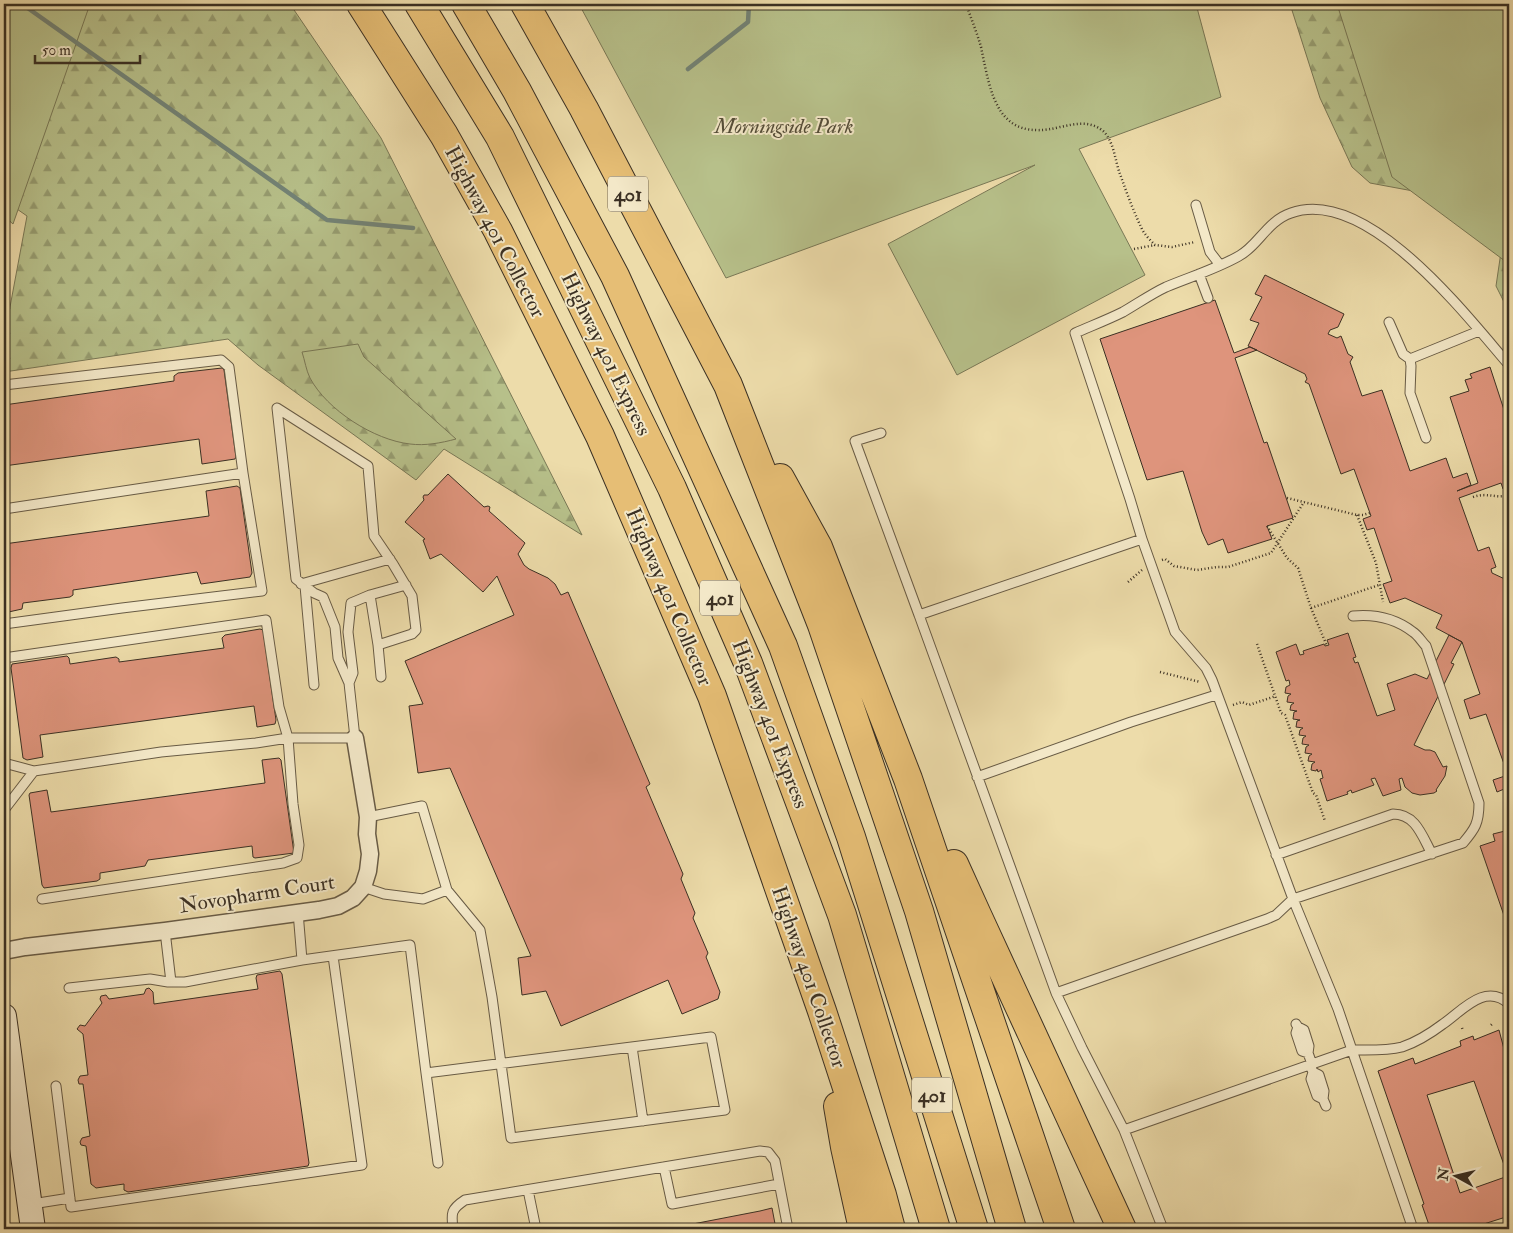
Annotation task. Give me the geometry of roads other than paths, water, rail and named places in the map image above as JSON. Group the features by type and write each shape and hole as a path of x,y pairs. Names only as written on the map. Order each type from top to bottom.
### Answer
{"highway":[{"name":"Highway 401 Collector","path":"361,4 444,135 498,231 600,436 712,696 822,1011 882,1195 891,1229"},
{"name":"Highway 401 Express","path":"419,4 500,138 672,488 748,662 842,914 936,1229"},
{"name":"Highway 401 Express","path":"466,4 517,91 615,276 783,646 851,837 974,1229"},
{"name":"401","path":"525,4 584,109 728,384 822,625 919,911 1012,1229"},
{"path":"728,384 818,547 908,779 1062,1229"},
{"path":"908,779 936,825 1009,988 1056,1084 1122,1229"},
{"path":"822,1011 845,1147 863,1229"}],"main road":[{"path":"4,1016 32,1229"}],"street":[{"name":"Novopharm Court","path":"4,951 164,931 338,906 353,898 363,887 370,854 367,834 368,817 355,738"}],"lane":[{"path":"1196,204 1210,252 1220,266"},
{"path":"1412,1229 1338,1009 1293,900 1206,668 1175,632 1142,539 1075,334 1121,312 1164,288 1220,266 1241,255 1273,223 1290,213 1315,208 1341,213 1384,236 1437,283 1509,365"},
{"path":"1199,274 1208,298"},
{"path":"1389,322 1402,354 1410,359 1410,393 1426,438"},
{"path":"1410,359 1479,331"},
{"path":"4,385 221,360 229,367 243,473 262,591 4,624"},
{"path":"4,763 34,771 161,752 288,738 355,738 349,683 338,658 336,627 323,597 296,579 277,408 368,466 374,536 390,558 412,596 416,630 412,634 378,645"},
{"path":"881,433 856,441 1056,993 1124,1130 1163,1229"},
{"path":"4,509 243,473"},
{"path":"919,615 1142,539"},
{"path":"303,585 390,558"},
{"path":"303,585 314,686"},
{"path":"349,683 353,673 348,632 351,603 370,595 406,585"},
{"path":"370,595 381,677"},
{"path":"1056,993 1267,919 1276,915 1293,900 1463,844 1474,830 1480,817 1480,803 1426,646 1413,632 1381,616 1370,614 1353,616"},
{"path":"4,658 266,620 279,707 288,738 293,804 299,845 297,858 283,863 42,899"},
{"path":"977,776 1216,695"},
{"path":"4,810 34,771"},
{"path":"368,817 422,806 447,890 480,930 492,997 501,1064 511,1138 726,1110 711,1037 501,1064 426,1073"},
{"path":"1276,855 1393,814 1402,814 1414,821 1432,854"},
{"path":"363,887 384,894 422,899 447,890"},
{"path":"298,912 302,960"},
{"path":"164,931 171,982"},
{"path":"69,988 150,979 186,982 302,960 410,946 438,1163"},
{"path":"56,1086 71,1207 362,1165 333,956"},
{"path":"1124,1130 1312,1067 1352,1050 1379,1050 1402,1047 1445,1023 1472,1001 1486,996 1498,997 1509,1004"},
{"path":"1297,1025 1304,1030 1309,1046 1308,1054 1312,1067 1319,1075 1324,1091 1324,1102"},
{"path":"632,1047 643,1121"},
{"path":"453,1229 451,1215 456,1206 465,1200 760,1151 768,1152 775,1161 788,1229"},
{"path":"664,1167 672,1204 779,1184"},
{"path":"528,1190 536,1229"},
{"path":"29,1204 70,1198"}],"waterway":[{"path":"22,4 327,220 413,228"},
{"path":"688,69 748,22 749,4"}],"park label":[{"name":"Morningside Park","path":"784,126"}]}
